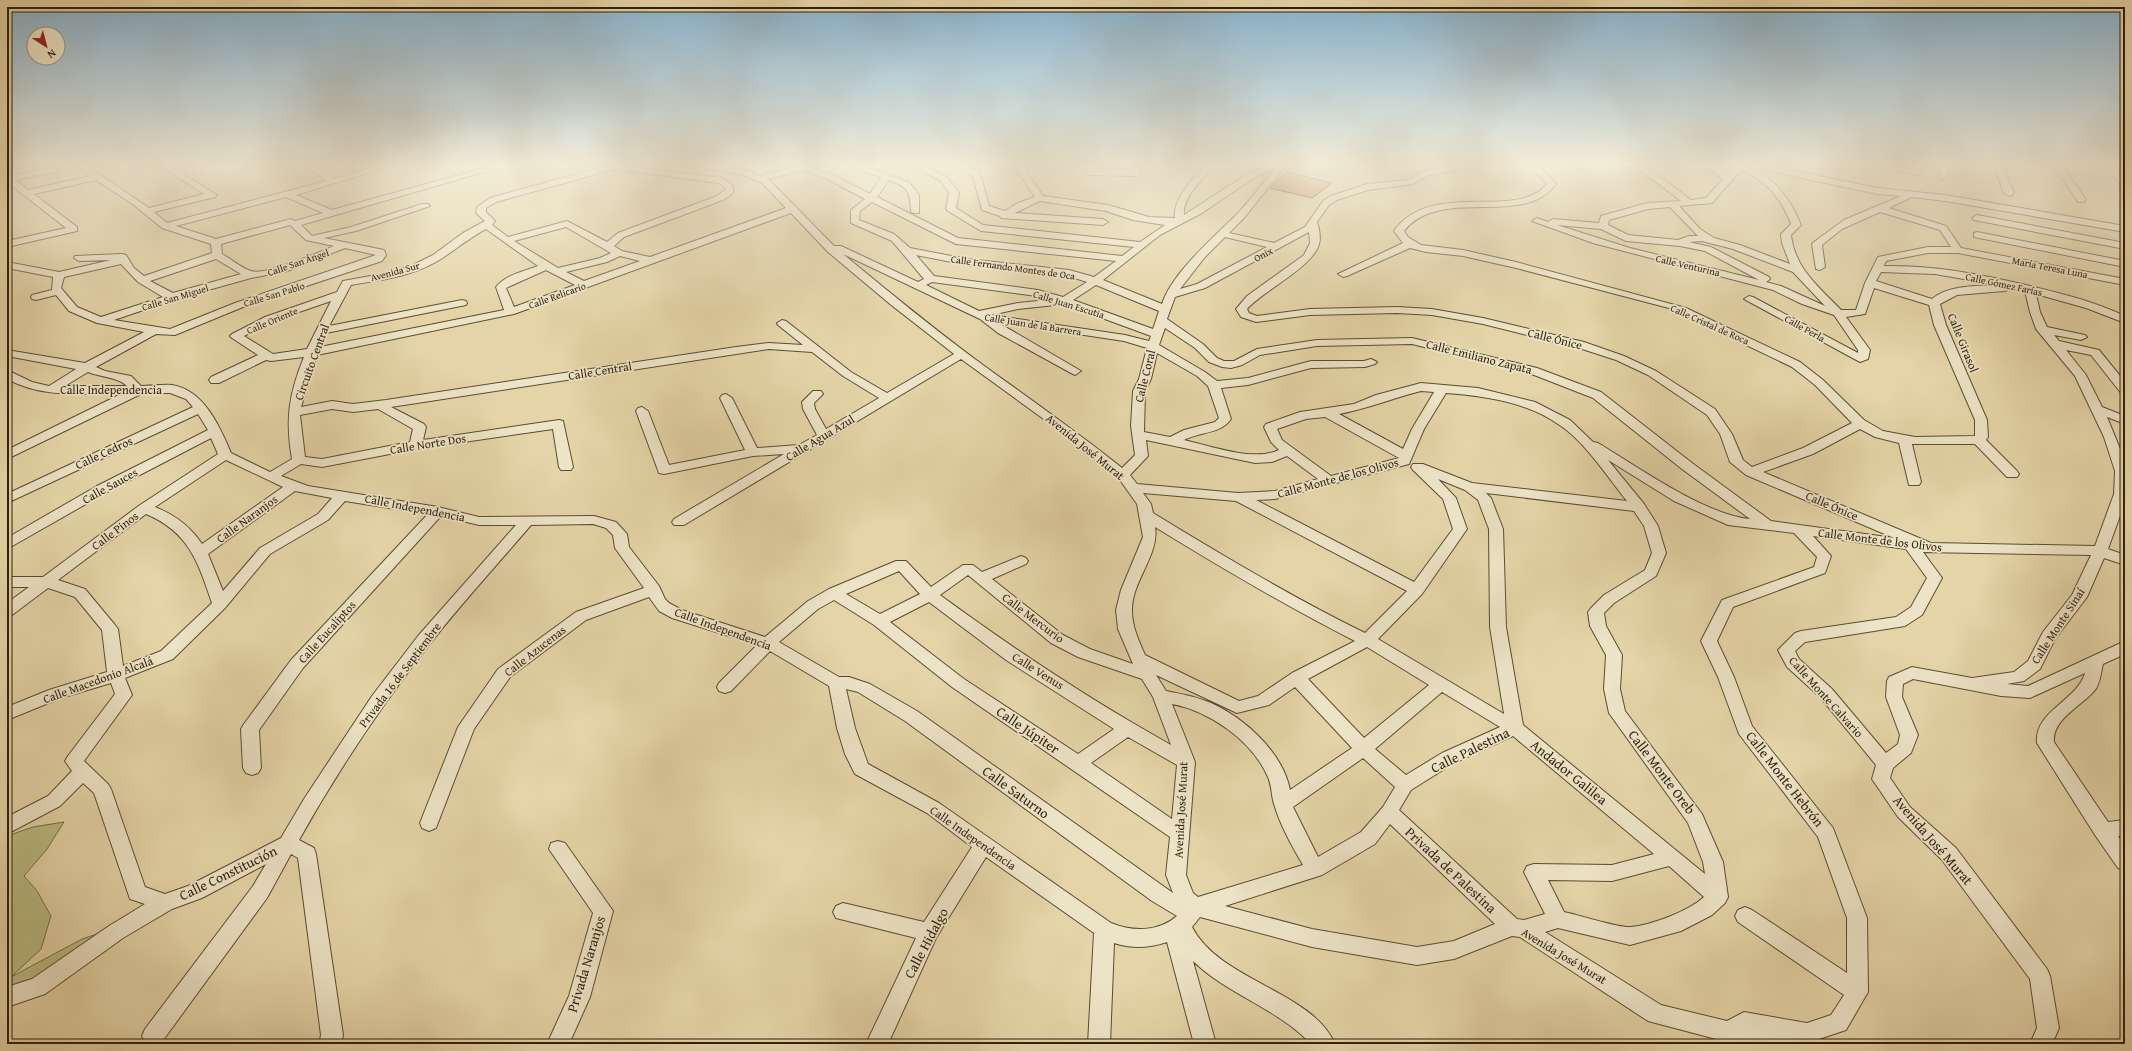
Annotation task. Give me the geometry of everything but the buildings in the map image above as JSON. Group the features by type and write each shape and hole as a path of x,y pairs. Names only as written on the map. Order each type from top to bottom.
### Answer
{"street":[{"path":"7,244 74,228 54,213"},
{"path":"150,213 165,226 216,242 330,213"},
{"path":"165,226 214,213"},
{"path":"309,238 353,229 403,213"},
{"path":"481,213 490,221 487,224 492,231 546,266 583,285"},
{"path":"608,246 621,235 680,213"},
{"name":"Calle Relicario","path":"313,352 510,312 654,261 781,213"},
{"name":"Avenida José Murat","path":"796,213 824,242 894,302 962,354 1067,430 1127,481 1144,504 1150,537 1128,590 1124,610 1126,629 1138,659 1161,696 1186,762 1181,835 1176,876 1185,898 1185,919 1312,938 1417,956 1454,950 1518,928 1656,1014 1730,1038 1776,1044"},
{"path":"855,213 854,221 899,241 909,251 924,275 931,279"},
{"path":"900,213 956,241 1124,259"},
{"path":"958,213 981,228 1143,245"},
{"path":"1001,213 1007,215 1103,222"},
{"path":"956,241 1009,213"},
{"path":"1120,213 1132,218 1166,222 1180,220"},
{"path":"1179,213 1180,220"},
{"path":"981,316 1018,306 1065,301 1096,281 1157,233 1193,213"},
{"name":"Calle Coral","path":"1127,481 1142,456 1140,435 1137,426 1140,391 1170,295 1200,255 1243,213"},
{"name":"Onix","path":"1170,295 1201,286 1277,247 1308,229 1319,213"},
{"path":"1343,274 1412,247 1402,239 1399,232 1405,223 1420,213"},
{"path":"1619,213 1604,218 1603,226 1626,238 1679,243 1708,250 1719,254 1761,276 1777,288"},
{"path":"1680,213 1697,231 1710,239 1797,270"},
{"path":"1792,213 1796,224 1786,234 1786,238 1797,270 1838,313 1854,315 1861,312 1870,283 1878,269"},
{"path":"1820,267 1817,244 1838,228 1870,213"},
{"path":"1895,213 1943,228 1958,250"},
{"path":"1975,252 1978,235 1976,213"},
{"path":"2033,213 2125,229"},
{"path":"1977,218 2125,246"},
{"name":"Calle Venturina","path":"1603,226 1537,221 1564,232 1627,251 1777,288 1793,296 1838,313"},
{"path":"292,223 309,238 344,245"},
{"name":"Calle Ónice","path":"1313,223 1315,243 1308,257 1251,298 1240,309 1245,315 1256,319 1310,312 1397,310 1432,312 1483,321 1580,344 1620,358 1652,373 1711,412 1726,434 1737,462 1751,472 1929,548"},
{"name":"Avenida Sur","path":"347,283 401,272 426,263 453,246 473,230 487,224"},
{"path":"508,240 567,224 619,253 654,261"},
{"path":"1223,234 1277,247"},
{"path":"1978,235 2125,264"},
{"path":"1679,243 1690,238 1710,239"},
{"path":"216,242 217,254"},
{"name":"Calle Juan de la Barrera","path":"824,242 981,316 1095,333 1153,346 1200,374 1214,385"},
{"name":"Calle San Pablo","path":"155,330 171,333 239,305 378,259 381,255 380,252 344,245"},
{"name":"Calle San Ángel","path":"250,275 258,275 281,269 344,245"},
{"name":"Calle Cristal de Roca","path":"1412,247 1452,250 1485,257 1672,306 1692,314 1779,356 1811,375 1870,430 1881,435 1904,439 1942,442 1978,440"},
{"name":"María Teresa Luna","path":"1878,269 1882,259 1904,253 1928,250 1958,250 1975,252 2125,282"},
{"name":"Calle Fernando Montes de Oca","path":"909,251 967,262 1069,273 1096,281 1163,315"},
{"path":"558,271 603,260 619,253"},
{"path":"217,254 250,275"},
{"path":"142,280 217,254"},
{"path":"79,258 122,257 142,280 172,297"},
{"path":"7,265 59,275 124,261"},
{"path":"510,312 500,287 507,282 546,266"},
{"name":"Calle Gómez Farías","path":"1878,269 1903,268 1943,272 1990,280 2065,297 2098,307 2125,320"},
{"path":"59,275 56,288 73,309 101,321 155,330"},
{"name":"Calle San Miguel","path":"101,321 172,297 250,275"},
{"path":"917,286 931,279"},
{"name":"Calle Juan Escutia","path":"931,279 1023,290 1065,301 1157,334"},
{"name":"Circuito Central","path":"299,460 294,412 321,331 347,283"},
{"path":"1870,283 1934,303"},
{"name":"Calle Perla","path":"1777,288 1749,299 1860,359 1864,357 1864,350 1838,313"},
{"name":"Calle Girasol","path":"1978,440 1982,437 1983,432 1981,420 1940,325 1934,303 1948,294 1989,288 2030,289"},
{"name":"Calle Monte Sinaí","path":"1966,683 2018,677 2034,665 2049,636 2080,597 2122,494 2122,471 2110,437 2080,375 2042,329 2035,312 2030,289"},
{"path":"36,297 59,291"},
{"name":"Calle Oriente","path":"313,352 272,358 236,336 269,319 341,294"},
{"path":"321,331 462,303"},
{"name":"Calle Emiliano Zapata","path":"1163,315 1213,360 1222,364 1231,365 1238,363 1257,352 1317,343 1412,341 1532,370 1597,395 1686,466 1767,525"},
{"path":"981,316 1002,331 1075,371"},
{"path":"782,323 847,374 886,398"},
{"path":"2042,329 2081,336"},
{"path":"56,386 87,367 155,330"},
{"path":"2055,344 2095,352 2125,390"},
{"name":"Calle Central","path":"294,412 332,405 352,408 386,404 769,346 814,349"},
{"path":"7,353 87,367 102,374 127,379 139,390 7,455"},
{"name":"Calle Agua Azul","path":"679,522 962,354"},
{"path":"215,380 267,355"},
{"path":"1173,441 1188,433 1219,425 1225,419 1214,385 1232,386 1305,366 1365,364 1371,362"},
{"name":"Calle Independencia","path":"7,374 28,385 139,390 172,389 190,396 215,431 225,455 270,477 305,490 438,511 479,521 594,520 611,525 620,534 622,548 654,590 658,600 664,607 678,614 768,643 836,683 846,728 854,754 861,768 874,778 933,808 983,846 1104,929 1127,938 1152,936 1185,919"},
{"path":"1329,481 1277,442 1270,428 1304,415 1327,413 1357,407 1380,398 1421,387 1478,392 1531,405 1566,423 1584,440 1642,511"},
{"name":"Calle Monte de los Olivos","path":"1127,481 1238,497 1275,495 1329,481 1404,458 1442,389"},
{"path":"817,394 808,402 809,409 824,437"},
{"path":"726,398 753,452"},
{"path":"386,404 384,408 420,427 416,445"},
{"name":"Calle Cedros","path":"7,498 200,408"},
{"path":"2096,409 2125,420"},
{"path":"642,411 664,470 753,452 802,449"},
{"path":"1138,659 1236,707 1252,706 1271,697 1297,678 1367,640 1418,590 1460,529 1450,498 1418,467 1327,413"},
{"path":"1751,472 1808,451 1861,422"},
{"name":"Calle Norte Dos","path":"299,460 322,463 416,445 558,424 566,467"},
{"name":"Calle Sauces","path":"7,544 102,489 215,431"},
{"path":"1140,435 1255,459 1272,458 1288,450"},
{"path":"1904,439 1914,482"},
{"name":"Calle Monte de los Olivos","path":"1584,440 1679,498 1733,522 1767,525 1929,548 2100,551 2125,560"},
{"path":"1978,440 2012,474"},
{"name":"Calle Pinos","path":"7,611 145,508 225,455"},
{"path":"270,477 299,460"},
{"path":"1418,467 1470,486 1642,511"},
{"name":"Calle Naranjos","path":"201,552 293,486"},
{"name":"Calle Palestina","path":"1185,919 1315,869 1368,838 1389,812 1405,785 1448,758 1515,728 1498,627 1496,529 1484,498 1470,486"},
{"name":"Calle Macedonio Alcalá","path":"7,714 55,694 116,675 167,655 220,604 265,551 323,517 343,495"},
{"name":"Calle Monte de los Olivos","path":"1238,497 1418,590"},
{"path":"145,508 162,514 177,524 194,540 201,552 220,604"},
{"name":"Calle Eucaliptos","path":"252,768 250,728 297,664 438,511"},
{"name":"Calle Monte Oreb","path":"1642,511 1651,526 1659,553 1650,573 1609,599 1596,612 1598,626 1614,655 1612,689 1617,713 1696,819 1713,862 1718,897"},
{"name":"Andador Galilea","path":"1146,515 1243,574 1308,611 1367,640 1515,728 1672,857 1718,897"},
{"name":"Privada 16 de Septiembre","path":"153,1036 260,892 310,804 378,700 424,640 528,520"},
{"name":"Calle Monte Hebrón","path":"1798,530 1824,556 1820,570 1727,604 1709,641 1726,677 1745,729 1826,834 1857,918 1858,992"},
{"name":"Calle Monte Calvario","path":"1885,764 1826,693 1793,663 1786,650 1801,637 1900,622 1917,611 1936,578 1911,546"},
{"path":"980,578 1020,561"},
{"name":"Calle Venus","path":"834,593 901,564 930,595 1012,656 1127,729 1186,762"},
{"name":"Calle Mercurio","path":"930,595 968,568 1057,639 1084,653 1148,675"},
{"path":"7,582 47,582 80,593 110,629 116,675 124,695 74,761 82,772 54,801 7,826"},
{"name":"Calle Azucenas","path":"429,823 466,727 504,673 581,616 654,590"},
{"path":"725,687 768,643 813,605 834,593"},
{"name":"Calle Júpiter","path":"834,593 879,621 958,683 1181,835"},
{"path":"879,621 930,595"},
{"path":"1885,764 1905,748 1909,735 1894,697 1895,681 1912,674 2001,690 2030,692 2125,647"},
{"path":"2096,661 2089,686 2053,720 2045,733 2046,743 2125,862"},
{"path":"1297,678 1364,748 1405,785"},
{"name":"Calle Saturno","path":"836,683 849,683 864,688 911,716 1159,895 1185,919"},
{"path":"1283,804 1330,774 1410,713 1440,684"},
{"path":"1161,696 1184,700 1211,710 1238,730 1264,754 1277,776 1283,804 1292,826 1315,869"},
{"path":"1077,764 1127,729"},
{"name":"Avenida José Murat","path":"1885,764 1881,779 1904,812 1949,854 2040,976 2048,1028 2041,1044"},
{"name":"Calle Constitución","path":"82,772 102,789 137,893 165,903 195,892 289,843 307,854 332,1035 330,1044"},
{"name":"Privada de Palestina","path":"1389,812 1518,928"},
{"path":"2099,824 2125,828"},
{"name":"Calle Hidalgo","path":"877,1044 929,932 983,846"},
{"name":"Privada Naranjos","path":"558,848 603,911 579,997 558,1044"},
{"path":"1558,919 1534,872 1585,874 1612,873 1672,857"},
{"path":"1518,928 1558,919 1630,936 1674,926 1705,909 1718,897"},
{"path":"7,997 38,987 116,932 165,903"},
{"path":"843,912 929,932"},
{"path":"1730,1038 1744,1022 1807,1033 1838,1023 1858,992 1745,916"},
{"path":"1185,919 1206,1044"},
{"path":"1185,919 1196,951 1219,969 1288,1010 1320,1037 1324,1044"},
{"path":"1099,1044 1104,929"}],"green space":[{"path":"64,822 47,849 24,876 37,891 51,916 41,949 11,977 82,939 97,934 77,957 7,992 7,836 33,827"}]}
